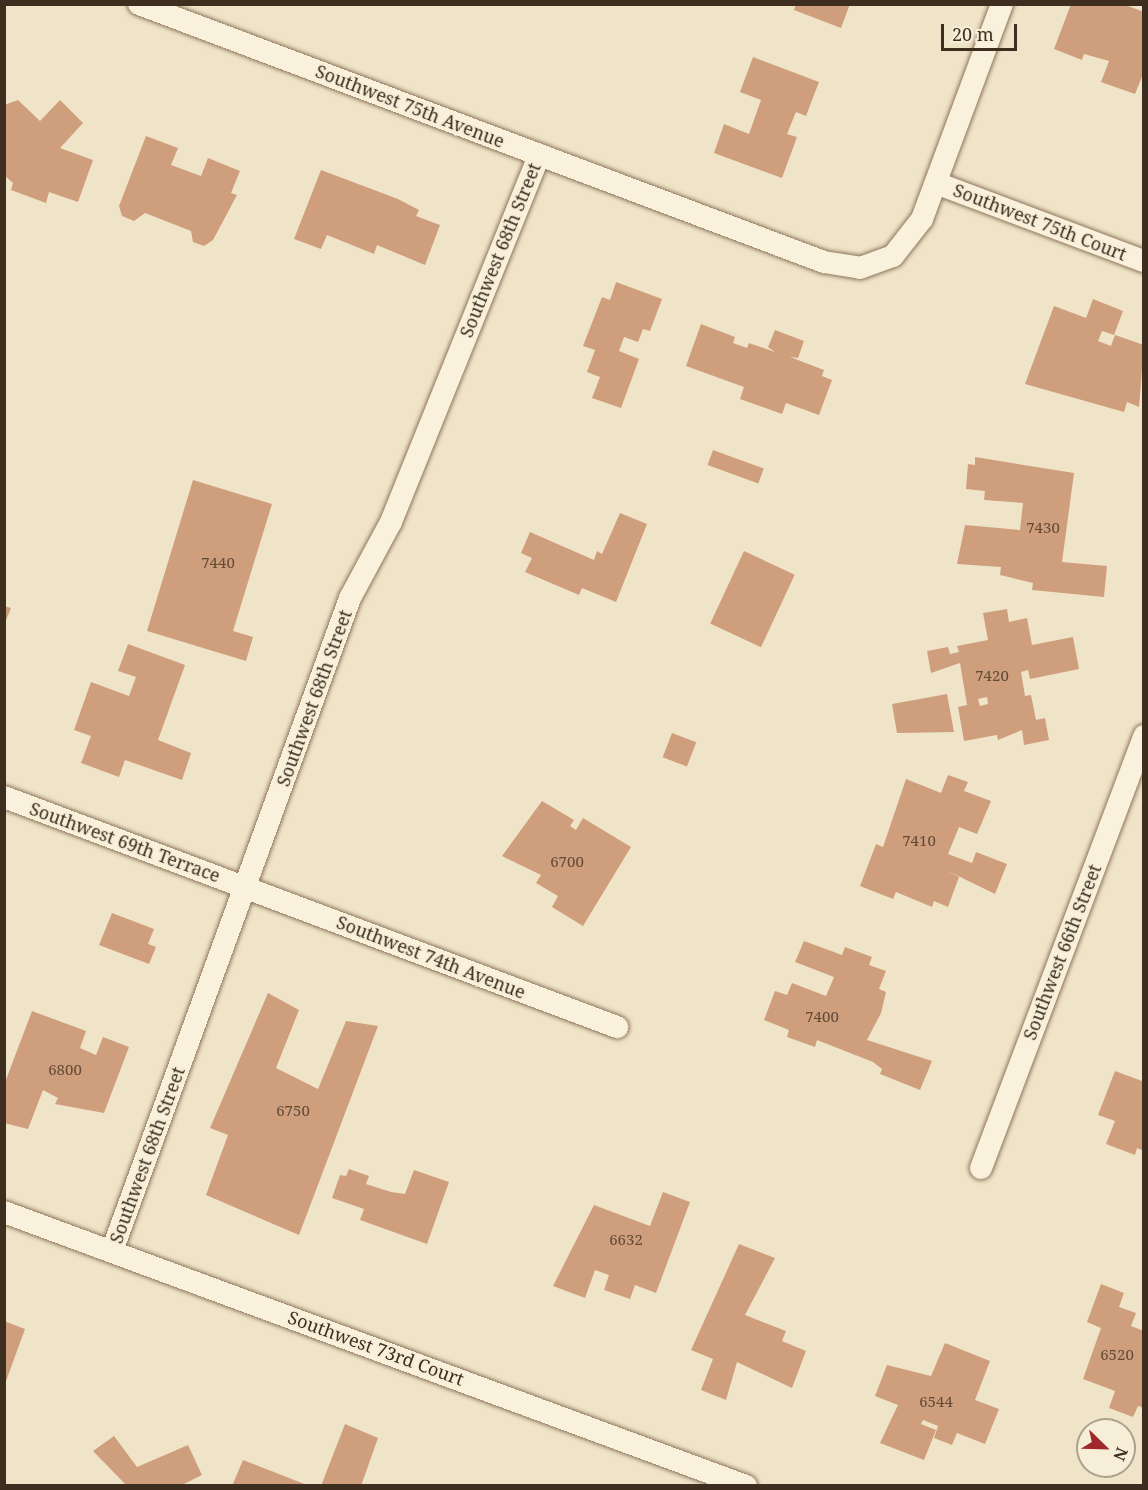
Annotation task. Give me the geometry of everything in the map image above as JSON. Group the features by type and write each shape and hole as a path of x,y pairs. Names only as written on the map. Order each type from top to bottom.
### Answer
{"street":[{"name":"Southwest 75th Avenue","path":"139,4 832,264 860,268 885,261 914,234 936,183"},
{"path":"936,183 1002,4"},
{"name":"Southwest 68th Street","path":"112,1251 350,598 391,522 539,155"},
{"name":"Southwest 75th Court","path":"936,183 1143,261"},
{"name":"Southwest 66th Street","path":"981,1168 1143,736"},
{"name":"Southwest 69th Terrace","path":"4,797 246,886"},
{"name":"Southwest 74th Avenue","path":"246,886 617,1027"},
{"name":"Southwest 73rd Court","path":"4,1212 746,1485"}],"building":[{"path":"796,4 850,4 841,28 794,10"},
{"path":"1071,4 1123,4 1144,12 1144,72 1135,94 1101,82 1109,61 1084,54 1082,60 1054,49"},
{"path":"753,57 819,82 806,116 796,112 787,134 797,137 782,178 714,153 724,124 749,134 761,100 740,92"},
{"path":"18,100 40,121 60,100 83,123 60,148 93,160 78,202 49,192 46,203 11,190 13,183 4,175 4,105"},
{"path":"146,136 178,148 171,165 201,176 208,158 240,171 231,193 237,195 213,240 204,246 193,242 191,231 145,213 134,221 122,216 119,206"},
{"path":"321,170 398,199 419,210 416,216 440,225 425,265 377,245 374,254 327,235 321,249 294,239"},
{"path":"616,282 662,299 650,331 643,329 638,342 624,337 619,351 639,359 621,408 592,398 600,377 587,372 595,350 583,346 602,297 610,300"},
{"path":"1093,299 1123,311 1114,335 1102,331 1098,341 1111,346 1115,335 1144,345 1139,407 1127,402 1124,412 1025,384 1054,306 1086,318"},
{"path":"701,324 735,337 733,343 747,348 749,343 775,352 768,347 775,330 804,341 798,358 790,357 824,370 822,376 832,380 819,415 786,403 782,414 740,399 744,387 686,366"},
{"path":"713,450 764,468 758,484 708,465"},
{"path":"975,457 1074,473 1062,562 1107,566 1104,597 1032,590 1033,583 1000,575 1001,567 957,564 965,525 1020,530 1023,503 984,500 985,491 966,489 968,464 975,465"},
{"path":"193,480 272,504 233,631 253,637 246,661 147,631"},
{"path":"620,513 647,524 616,602 582,588 579,595 525,572 532,558 521,553 530,532 594,560 597,551 602,554"},
{"path":"744,551 795,575 761,647 710,624"},
{"path":"4,606 11,608 5,623 4,623"},
{"path":"1007,609 1009,622 1027,618 1032,645 1073,637 1079,669 1030,679 1028,670 1021,672 1025,696 1031,695 1036,720 1045,718 1049,740 1024,745 1022,730 998,740 997,735 964,741 958,707 967,705 960,663 931,673 927,651 948,647 950,654 959,652 957,646 988,640 983,613","holes":["987,697 988,704 980,706 978,699"]},
{"path":"128,644 185,665 158,740 191,753 182,780 125,760 119,777 81,763 91,736 74,730 91,682 129,696 136,677 118,671"},
{"path":"947,694 954,732 897,733 892,704"},
{"path":"672,733 696,742 687,767 663,757"},
{"path":"948,775 968,782 964,791 991,801 977,834 959,827 948,854 972,863 976,852 1007,864 995,894 946,870 959,877 948,907 934,901 932,907 896,892 893,899 860,886 876,844 883,847 906,779 941,793"},
{"path":"542,801 574,820 570,826 576,830 583,818 631,847 583,926 552,907 558,896 536,883 541,875 502,856"},
{"path":"112,913 154,929 148,944 156,947 149,964 99,945"},
{"path":"804,941 842,955 845,947 872,957 869,965 886,971 879,989 886,992 881,1013 867,1040 932,1061 920,1090 880,1074 882,1069 873,1062 817,1040 815,1047 787,1037 789,1030 764,1020 775,991 787,995 792,983 826,996 834,977 795,962"},
{"path":"268,993 299,1010 276,1068 318,1089 346,1021 378,1026 299,1235 206,1195 228,1135 210,1128"},
{"path":"32,1011 86,1031 80,1048 96,1055 103,1037 129,1047 104,1113 55,1104 58,1098 43,1090 28,1129 4,1123 4,1085"},
{"path":"1115,1071 1142,1081 1144,1076 1144,1151 1137,1148 1135,1155 1106,1144 1115,1121 1098,1115"},
{"path":"349,1169 369,1176 366,1184 405,1194 414,1170 449,1182 427,1244 360,1220 364,1209 332,1198 340,1175 346,1176"},
{"path":"663,1192 690,1202 656,1293 635,1285 630,1299 604,1290 609,1275 595,1270 585,1298 553,1286 594,1205 650,1226"},
{"path":"739,1244 775,1258 745,1315 786,1331 782,1341 806,1351 792,1388 737,1362 726,1400 701,1390 713,1359 691,1350"},
{"path":"1101,1284 1124,1293 1119,1307 1136,1313 1131,1326 1144,1331 1144,1408 1138,1406 1133,1417 1109,1408 1115,1391 1083,1379 1101,1328 1087,1322"},
{"path":"4,1321 25,1329 5,1384 4,1384"},
{"path":"945,1343 990,1361 975,1400 999,1409 985,1444 957,1433 952,1445 934,1438 938,1426 923,1420 921,1424 936,1430 924,1460 880,1443 898,1405 875,1396 887,1365 931,1376"},
{"path":"345,1424 378,1438 361,1486 321,1486"},
{"path":"114,1436 137,1467 188,1445 202,1475 180,1486 127,1486 93,1451"},
{"path":"243,1460 307,1485 307,1486 232,1486"}]}
